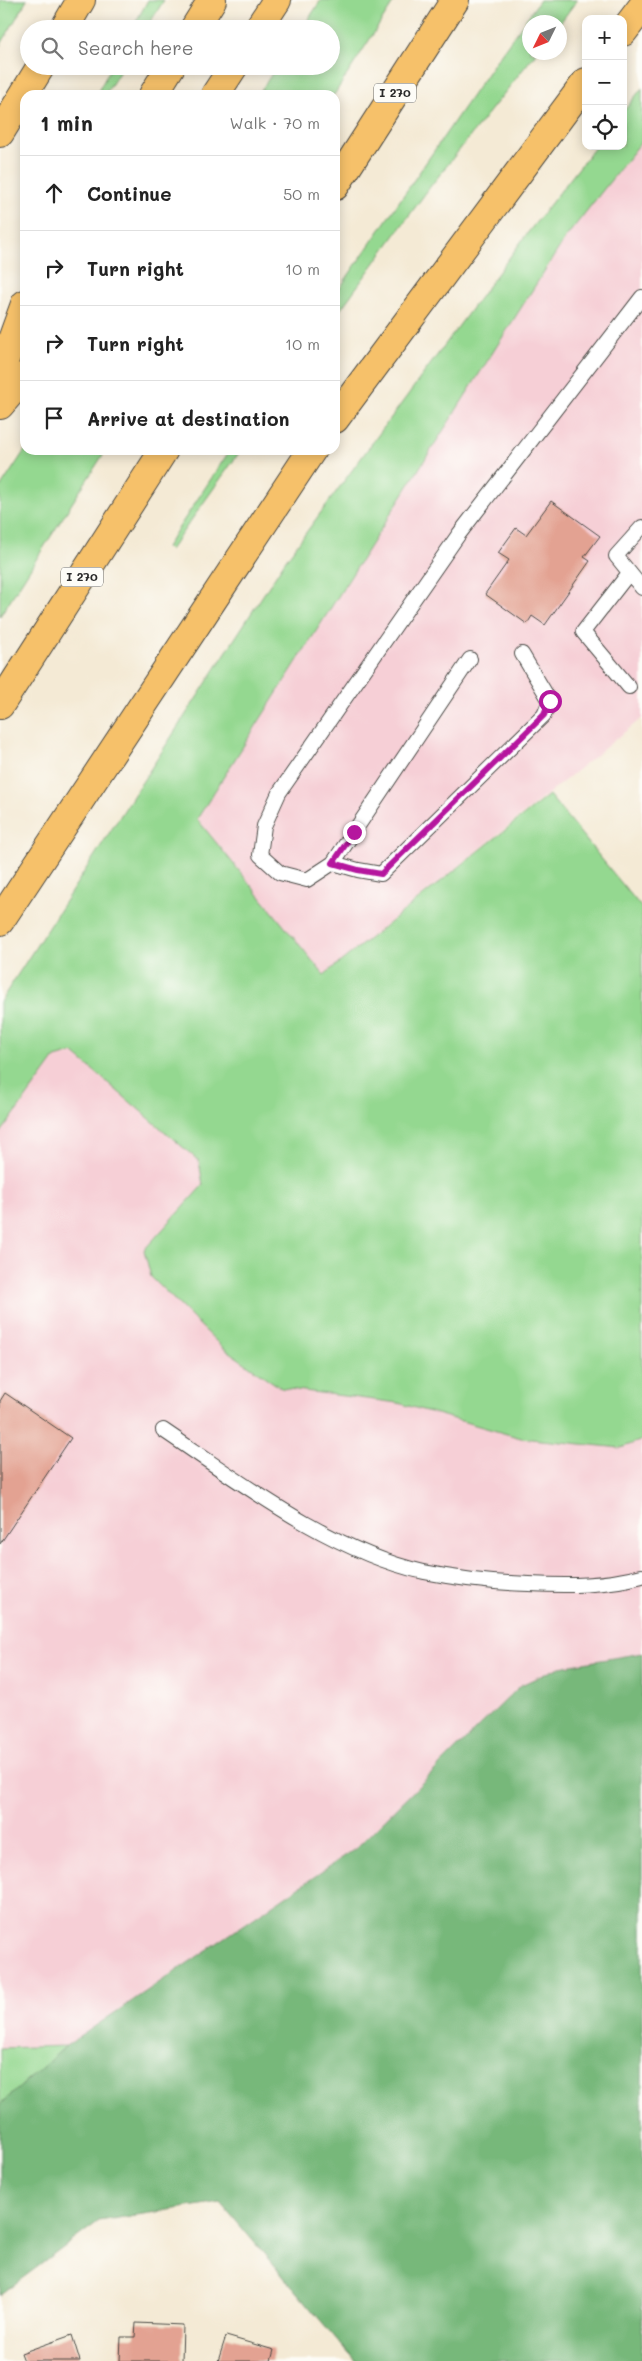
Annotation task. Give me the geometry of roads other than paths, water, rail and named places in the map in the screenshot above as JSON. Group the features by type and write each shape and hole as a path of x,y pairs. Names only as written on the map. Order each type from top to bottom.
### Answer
{"highway":[{"path":"69,20 81,0"},
{"path":"200,20 212,0"},
{"path":"264,20 277,0"},
{"name":"I 270","path":"340,178 455,0"},
{"path":"627,27 642,7"},
{"path":"26,90 35,75"},
{"path":"156,90 165,75"},
{"path":"218,90 228,75"},
{"path":"340,412 582,87"},
{"path":"0,133 20,100"},
{"path":"0,373 20,318"},
{"path":"0,405 20,382"},
{"name":"I 270","path":"0,705 161,455"},
{"path":"0,921 309,455"}],"lane":[{"path":"470,659 333,863 307,880 280,873 260,855 264,826 279,793 459,534 642,297"},
{"path":"642,527 616,556 642,588"},
{"path":"629,572 583,632 629,687"},
{"path":"333,863 381,874 544,715 550,701 522,654"},
{"path":"163,1430 256,1493 312,1525 362,1551 423,1572 489,1583 565,1586 628,1580 642,1576"}]}
